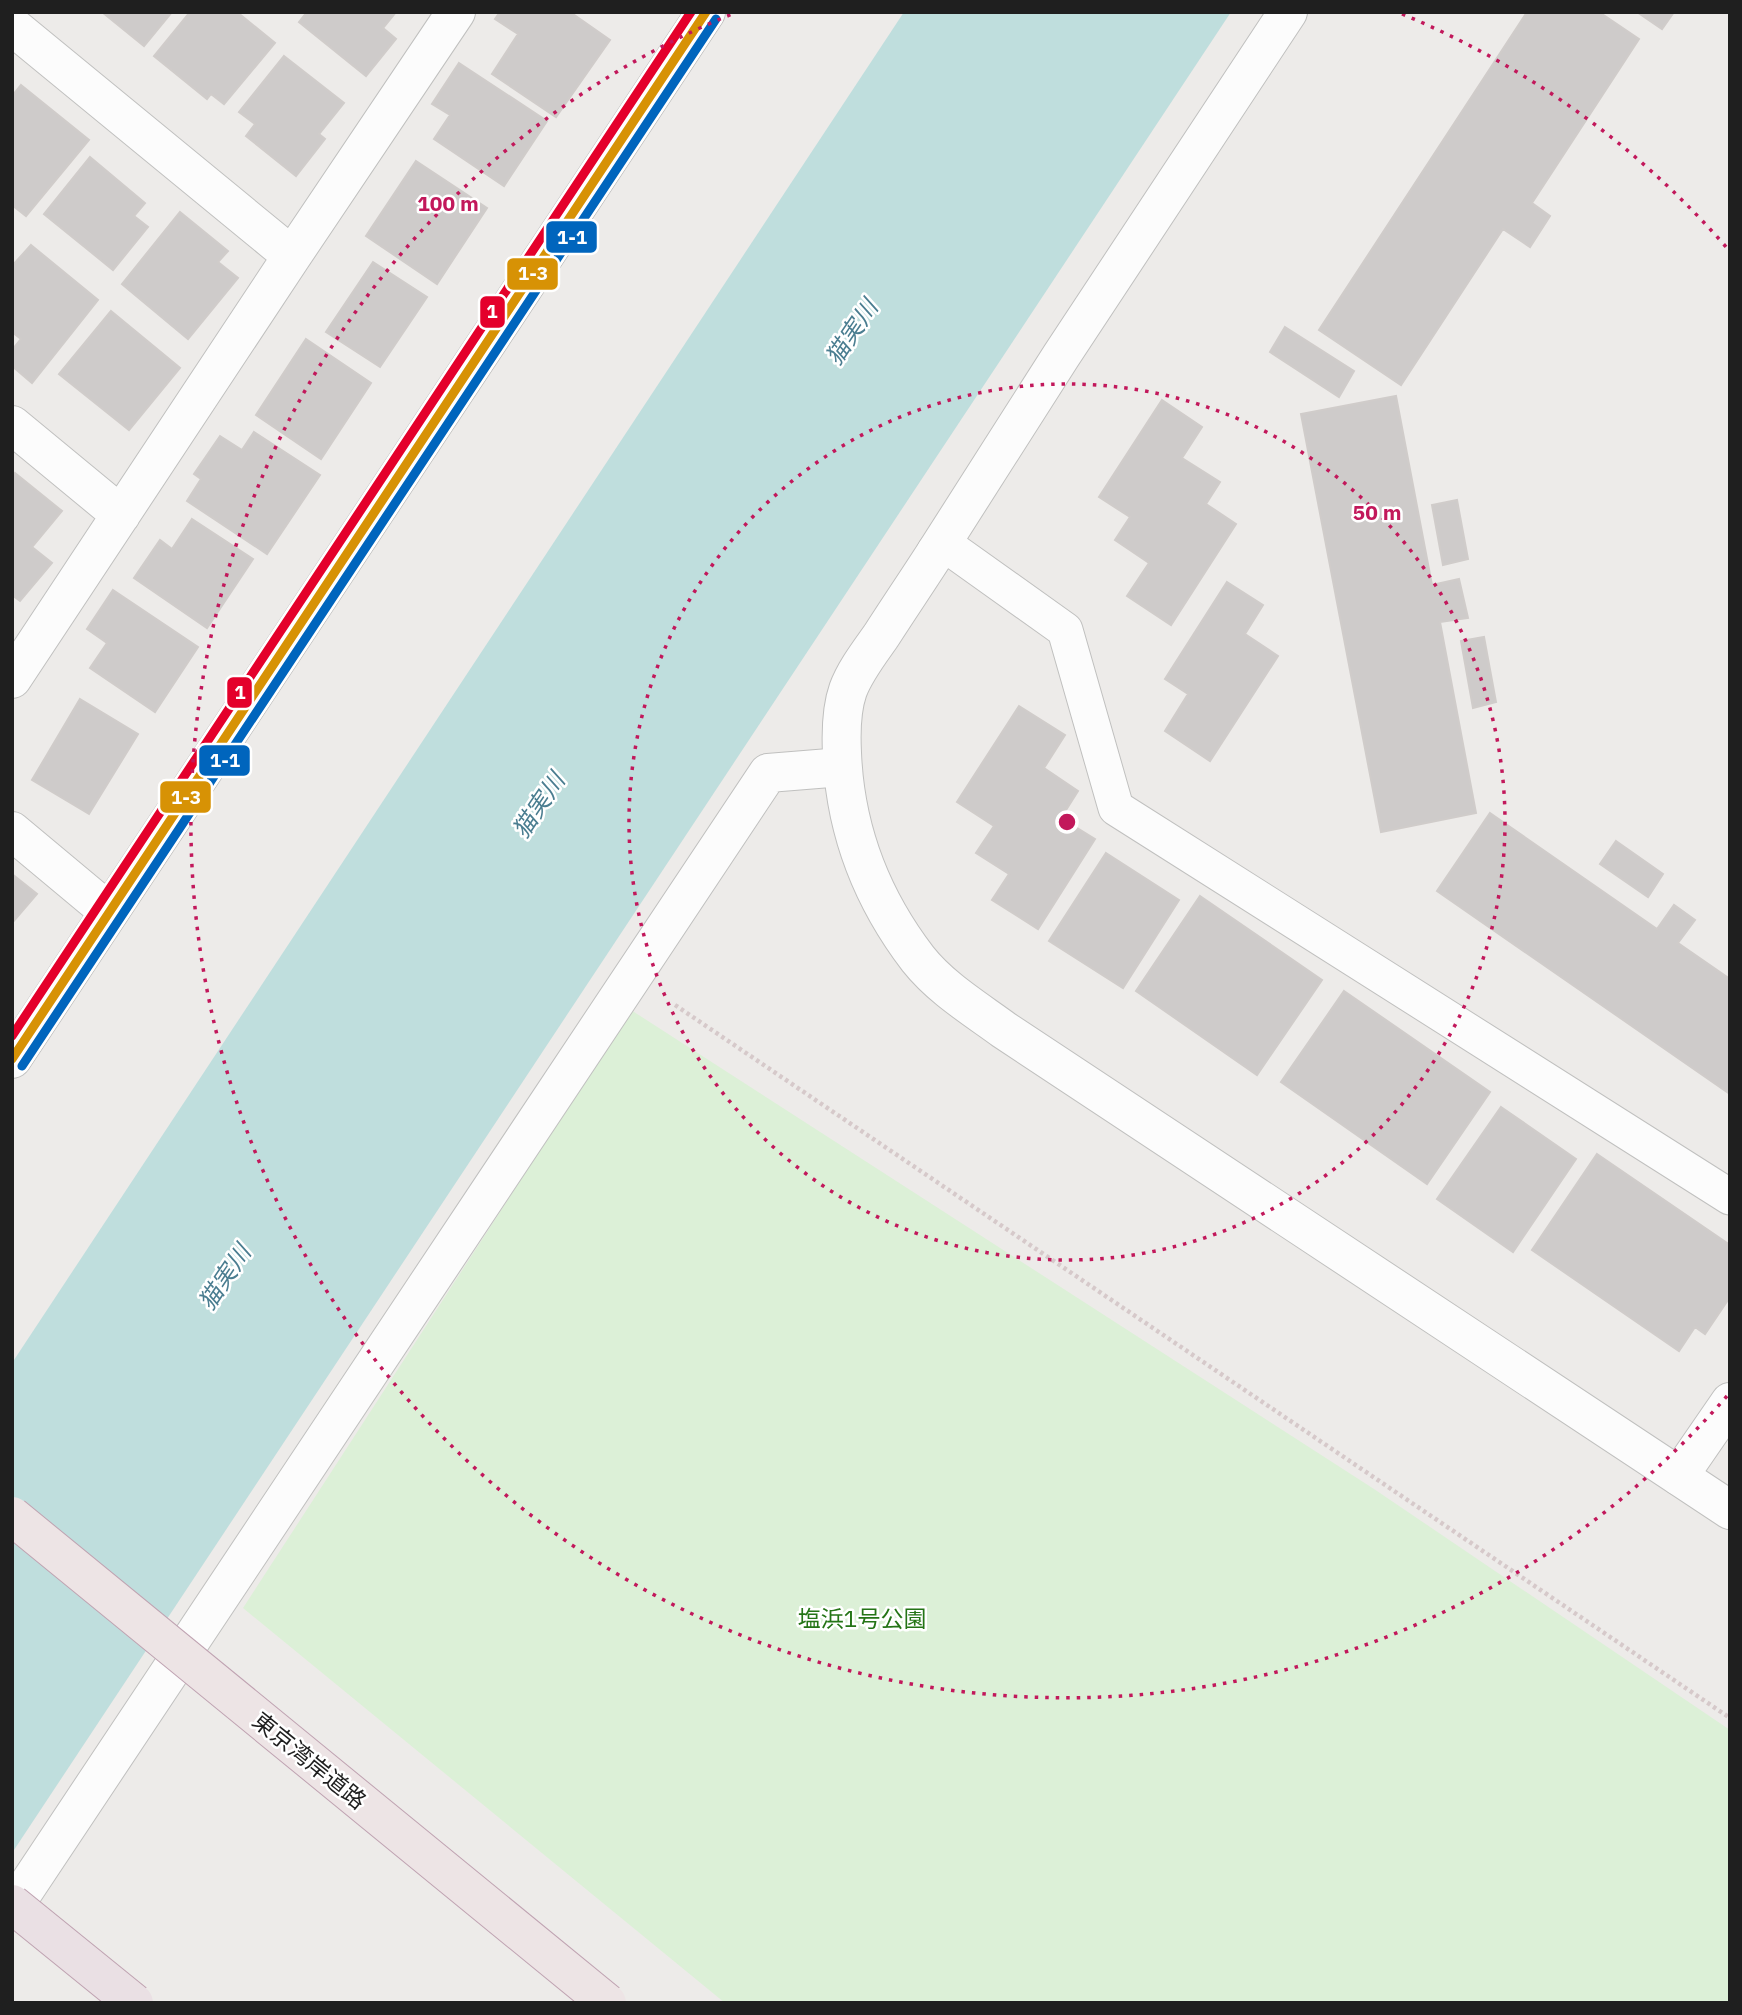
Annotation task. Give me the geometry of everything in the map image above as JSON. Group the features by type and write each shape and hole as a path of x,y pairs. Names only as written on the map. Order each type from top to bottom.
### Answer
{"highway":[{"name":"東京湾岸道路","path":"12,1516 607,2003"},
{"path":"12,1904 134,2003"}],"street":[{"path":"12,679 456,12"},
{"path":"12,1059 706,12"},
{"path":"1288,12 1061,356 848,690 841,728 842,767 850,821 866,871 888,916 920,961 956,996 1730,1510"},
{"path":"12,26 292,256"},
{"path":"12,425 121,515"},
{"path":"12,1909 768,773 842,767"},
{"path":"12,831 109,912"},
{"path":"1679,1476 1730,1402"}],"lane":[{"path":"939,548 1065,630 1116,808 1730,1198"}],"path":[{"path":"632,976 1730,1718"}],"green space":[{"name":"塩浜1号公園","path":"631,1010 1374,1489 1730,1730 1730,2003 725,2003 243,1608"}],"water":[{"name":"猫実川","path":"904,12 1231,12 12,1853 12,1363"}],"building":[{"path":"102,12 172,12 144,46"},
{"path":"190,12 237,12 275,43 224,104 211,94 207,99 154,56"},
{"path":"307,12 396,12 383,28 396,39 366,76 299,22"},
{"path":"500,12 570,12 610,40 556,117 492,74 518,34 495,19"},
{"path":"1527,12 1599,12 1639,39 1532,203 1550,216 1530,247 1503,229 1401,385 1319,330"},
{"path":"1637,12 1674,12 1662,29"},
{"path":"284,56 344,103 319,134 325,139 296,176 246,136 255,124 239,112"},
{"path":"459,63 547,121 504,186 434,139 450,115 432,104"},
{"path":"21,85 89,140 26,216 12,205 12,96"},
{"path":"90,157 145,203 134,216 148,227 113,270 44,214"},
{"path":"416,161 487,208 437,284 366,236"},
{"path":"180,212 228,251 218,262 238,278 188,339 122,284"},
{"path":"31,245 98,300 32,383 12,366 12,350 21,339 12,332 12,266"},
{"path":"373,262 427,297 380,367 326,332"},
{"path":"111,311 180,368 129,430 59,374"},
{"path":"1285,327 1354,371 1339,397 1270,352"},
{"path":"306,339 371,383 321,459 256,415"},
{"path":"1396,396 1432,585 1459,579 1468,618 1440,622 1476,813 1381,832 1301,414"},
{"path":"1162,400 1202,427 1182,458 1220,482 1206,504 1236,524 1171,625 1127,596 1149,563 1115,540 1130,517 1099,497"},
{"path":"254,432 320,475 267,554 187,501 201,479 194,474 220,436 242,450"},
{"path":"15,473 62,511 32,547 52,563 20,601 12,595 12,477"},
{"path":"1457,500 1468,559 1443,565 1432,505"},
{"path":"192,519 253,559 207,628 134,578 160,540 172,549"},
{"path":"1227,582 1263,605 1245,634 1278,656 1210,761 1165,731 1188,694 1165,679"},
{"path":"113,590 198,647 155,712 90,668 107,643 87,629"},
{"path":"1484,637 1496,702 1473,708 1461,641"},
{"path":"80,699 138,734 89,814 32,780"},
{"path":"1019,706 1065,735 1044,768 1078,791 1061,818 1095,839 1038,929 992,900 1009,874 976,853 994,826 957,802"},
{"path":"1490,813 1657,929 1674,905 1695,920 1678,943 1730,979 1730,1094 1437,891"},
{"path":"1616,841 1663,874 1648,897 1600,864"},
{"path":"1106,853 1179,900 1123,988 1049,941"},
{"path":"12,874 37,894 12,923"},
{"path":"1200,896 1322,980 1257,1075 1136,991"},
{"path":"1344,991 1490,1092 1427,1184 1281,1082"},
{"path":"1501,1107 1576,1159 1513,1252 1437,1199"},
{"path":"1597,1154 1730,1245 1730,1297 1705,1334 1695,1327 1679,1351 1532,1250"}],"transit line":[{"name":"1","path":"12,1036 691,12"},
{"name":"1-3","path":"12,1059 706,12"},
{"name":"1-1","path":"22,1066 716,19"}]}
